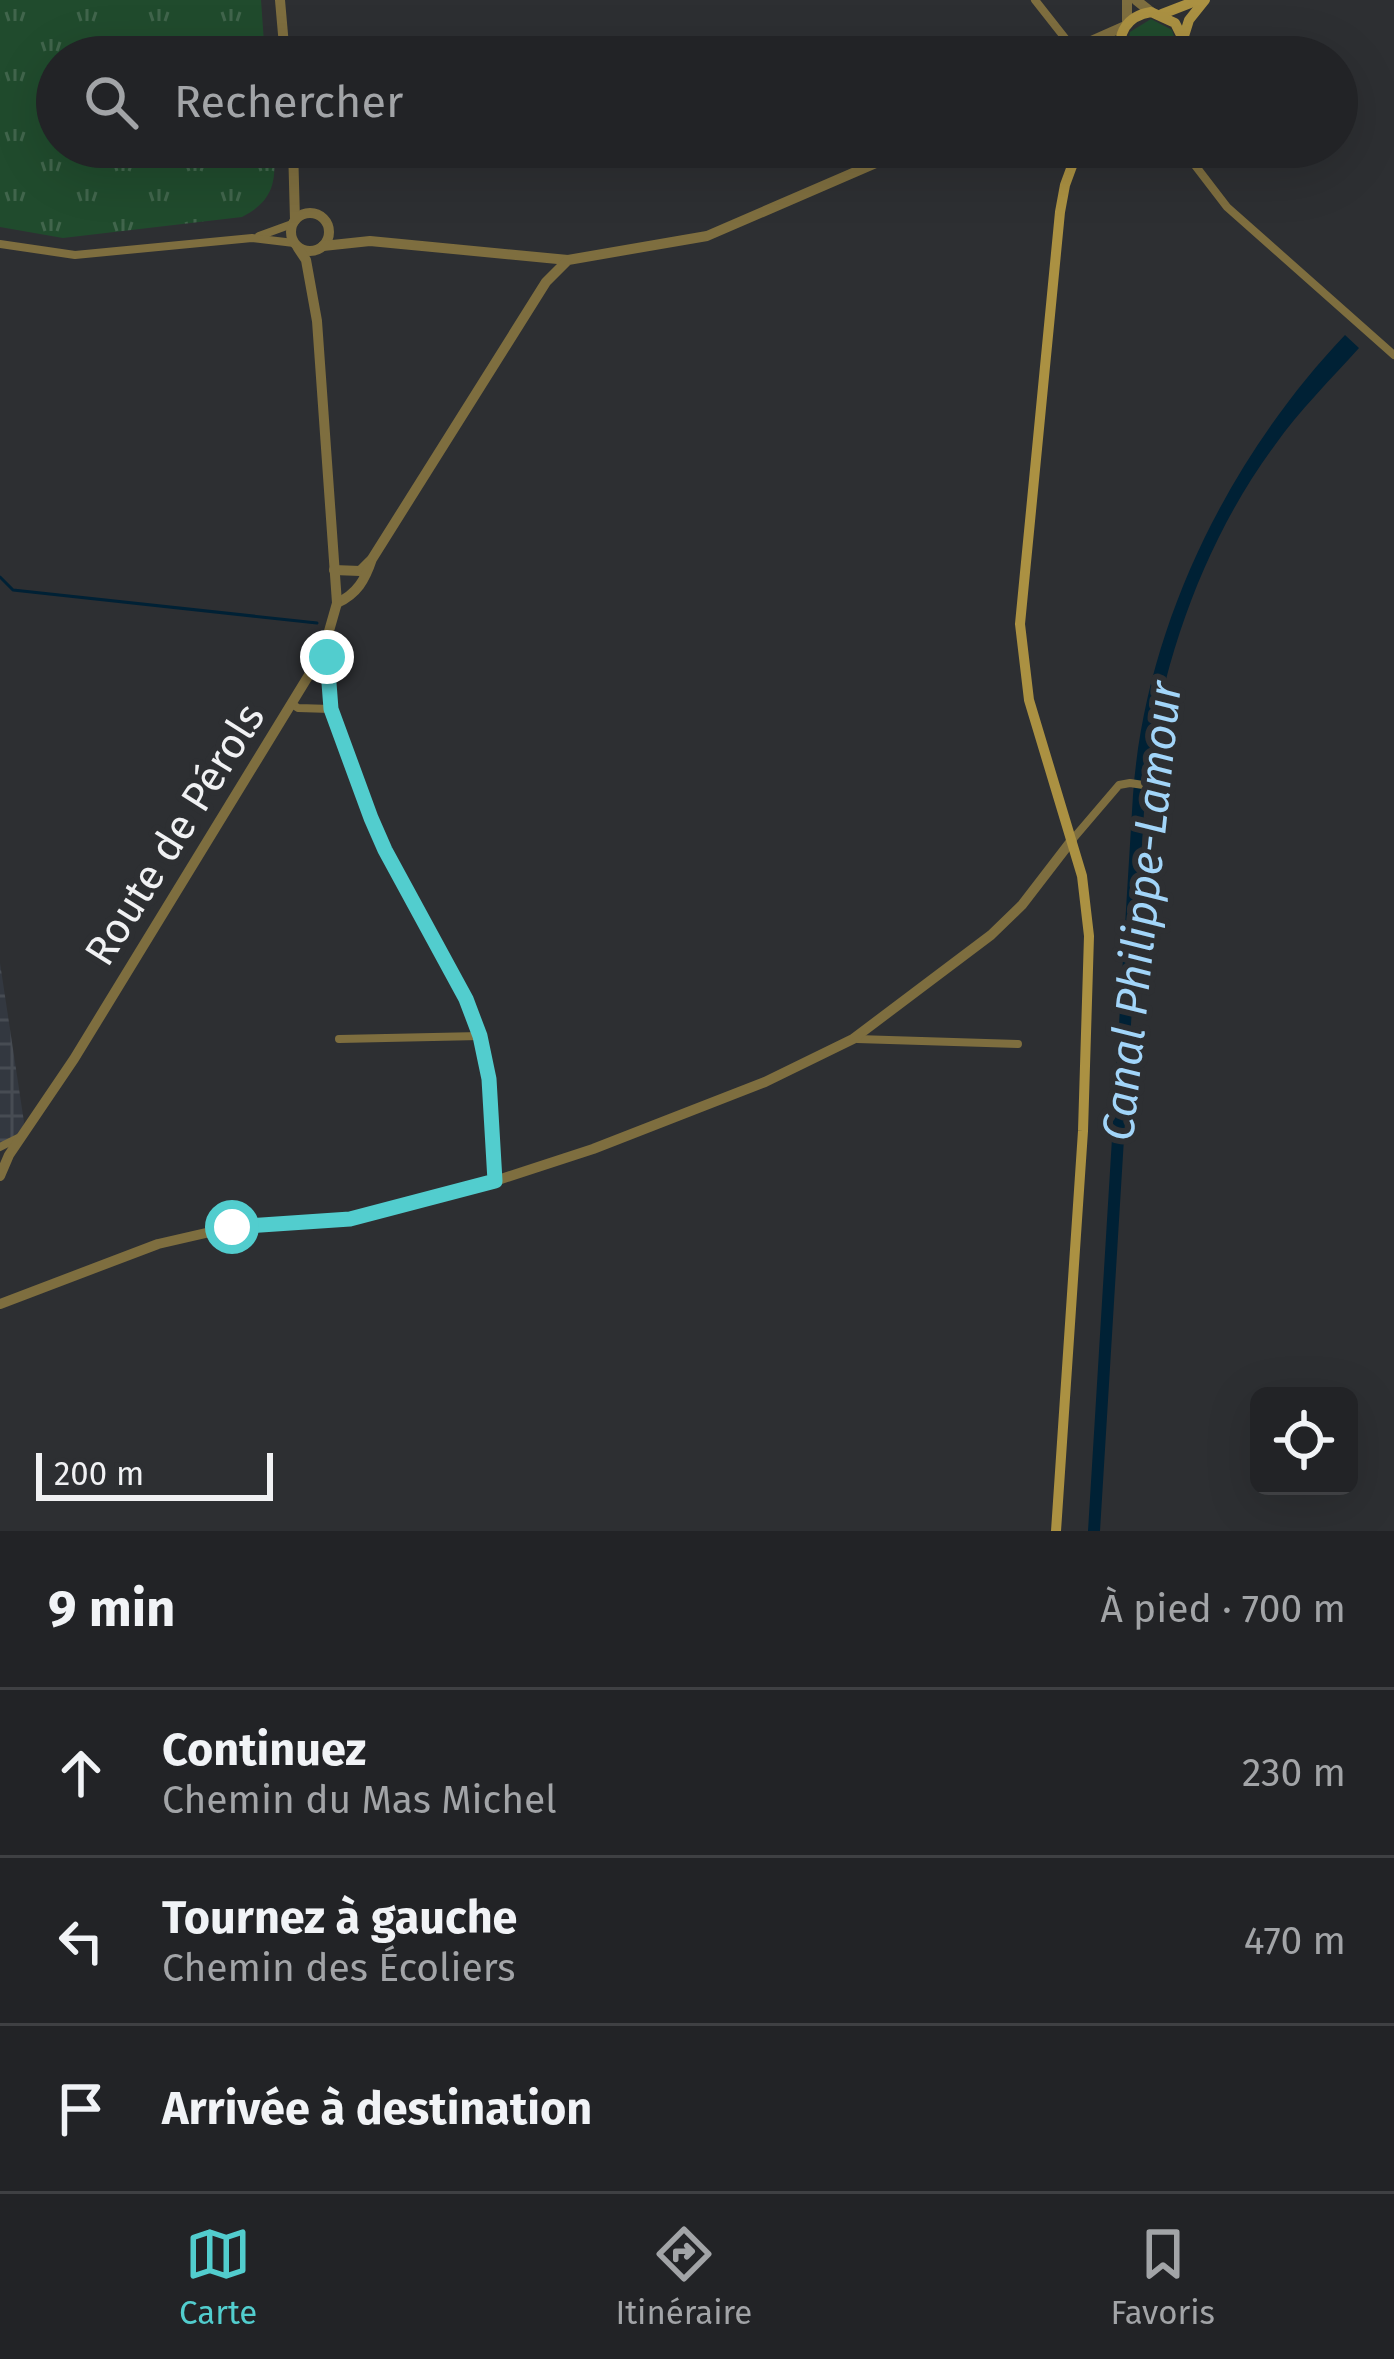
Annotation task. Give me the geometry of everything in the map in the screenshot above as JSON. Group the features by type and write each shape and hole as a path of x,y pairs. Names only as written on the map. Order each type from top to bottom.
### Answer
{"main road":[{"path":"1124,36 1126,25 1201,0"},
{"path":"1184,36 1201,0"},
{"path":"1156,13 1175,23 1182,36"},
{"path":"1056,1531 1089,974 1086,899 1029,700 1020,624 1060,212 1071,168"}],"street":[{"path":"280,0 283,36"},
{"path":"1035,0 1063,36"},
{"path":"1100,36 1126,25 1127,0"},
{"path":"1136,0 1156,13"},
{"path":"296,168 314,213 328,226 370,241"},
{"path":"296,168 296,245"},
{"path":"0,244 75,255 252,238 309,251 370,241 568,260 707,236 865,168"},
{"path":"1197,168 1227,207 1394,356"},
{"path":"252,238 314,213"},
{"path":"322,247 328,226"},
{"name":"Route de Pérols","path":"0,1176 322,652 337,603 313,289 306,260 296,245"},
{"name":"Route de Pérols","path":"313,289 322,247"},
{"path":"337,603 354,594 546,282 568,260"},
{"path":"334,570 359,571 372,559"},
{"path":"322,652 328,660 331,709 385,850 437,940 480,1036 489,1079 495,1181"},
{"path":"292,704 331,709"},
{"path":"0,1304 158,1244 232,1227 350,1219 495,1181 593,1149 765,1082 853,1039 991,935 1022,905 1107,794 1130,783 1163,788"},
{"path":"339,1039 480,1036"},
{"path":"853,1039 1018,1045"},
{"path":"0,1147 21,1136"}],"shaded area":[{"path":"0,963 24,1122 21,1136 0,1146"}],"green space":[{"path":"0,0 261,0 264,36 36,36 36,168 274,168 267,197 253,211 242,217 63,238 0,227"},
{"path":"1151,19 1172,30 1174,36 1129,36"}],"water":[{"path":"1345,335 1359,348 1284,432 1225,525 1187,611 1160,702 1145,795 1100,1531 1088,1531 1133,795 1141,732 1155,669 1200,547 1265,435"}],"waterway":[{"path":"0,577 13,590 317,623"}],"route":[{"path":"232,1227 350,1219 495,1181 489,1079 480,1036 437,940 371,818 331,709 327,657"}],"water label":[{"name":"Canal Philippe-Lamour","path":"1141,911"}]}
